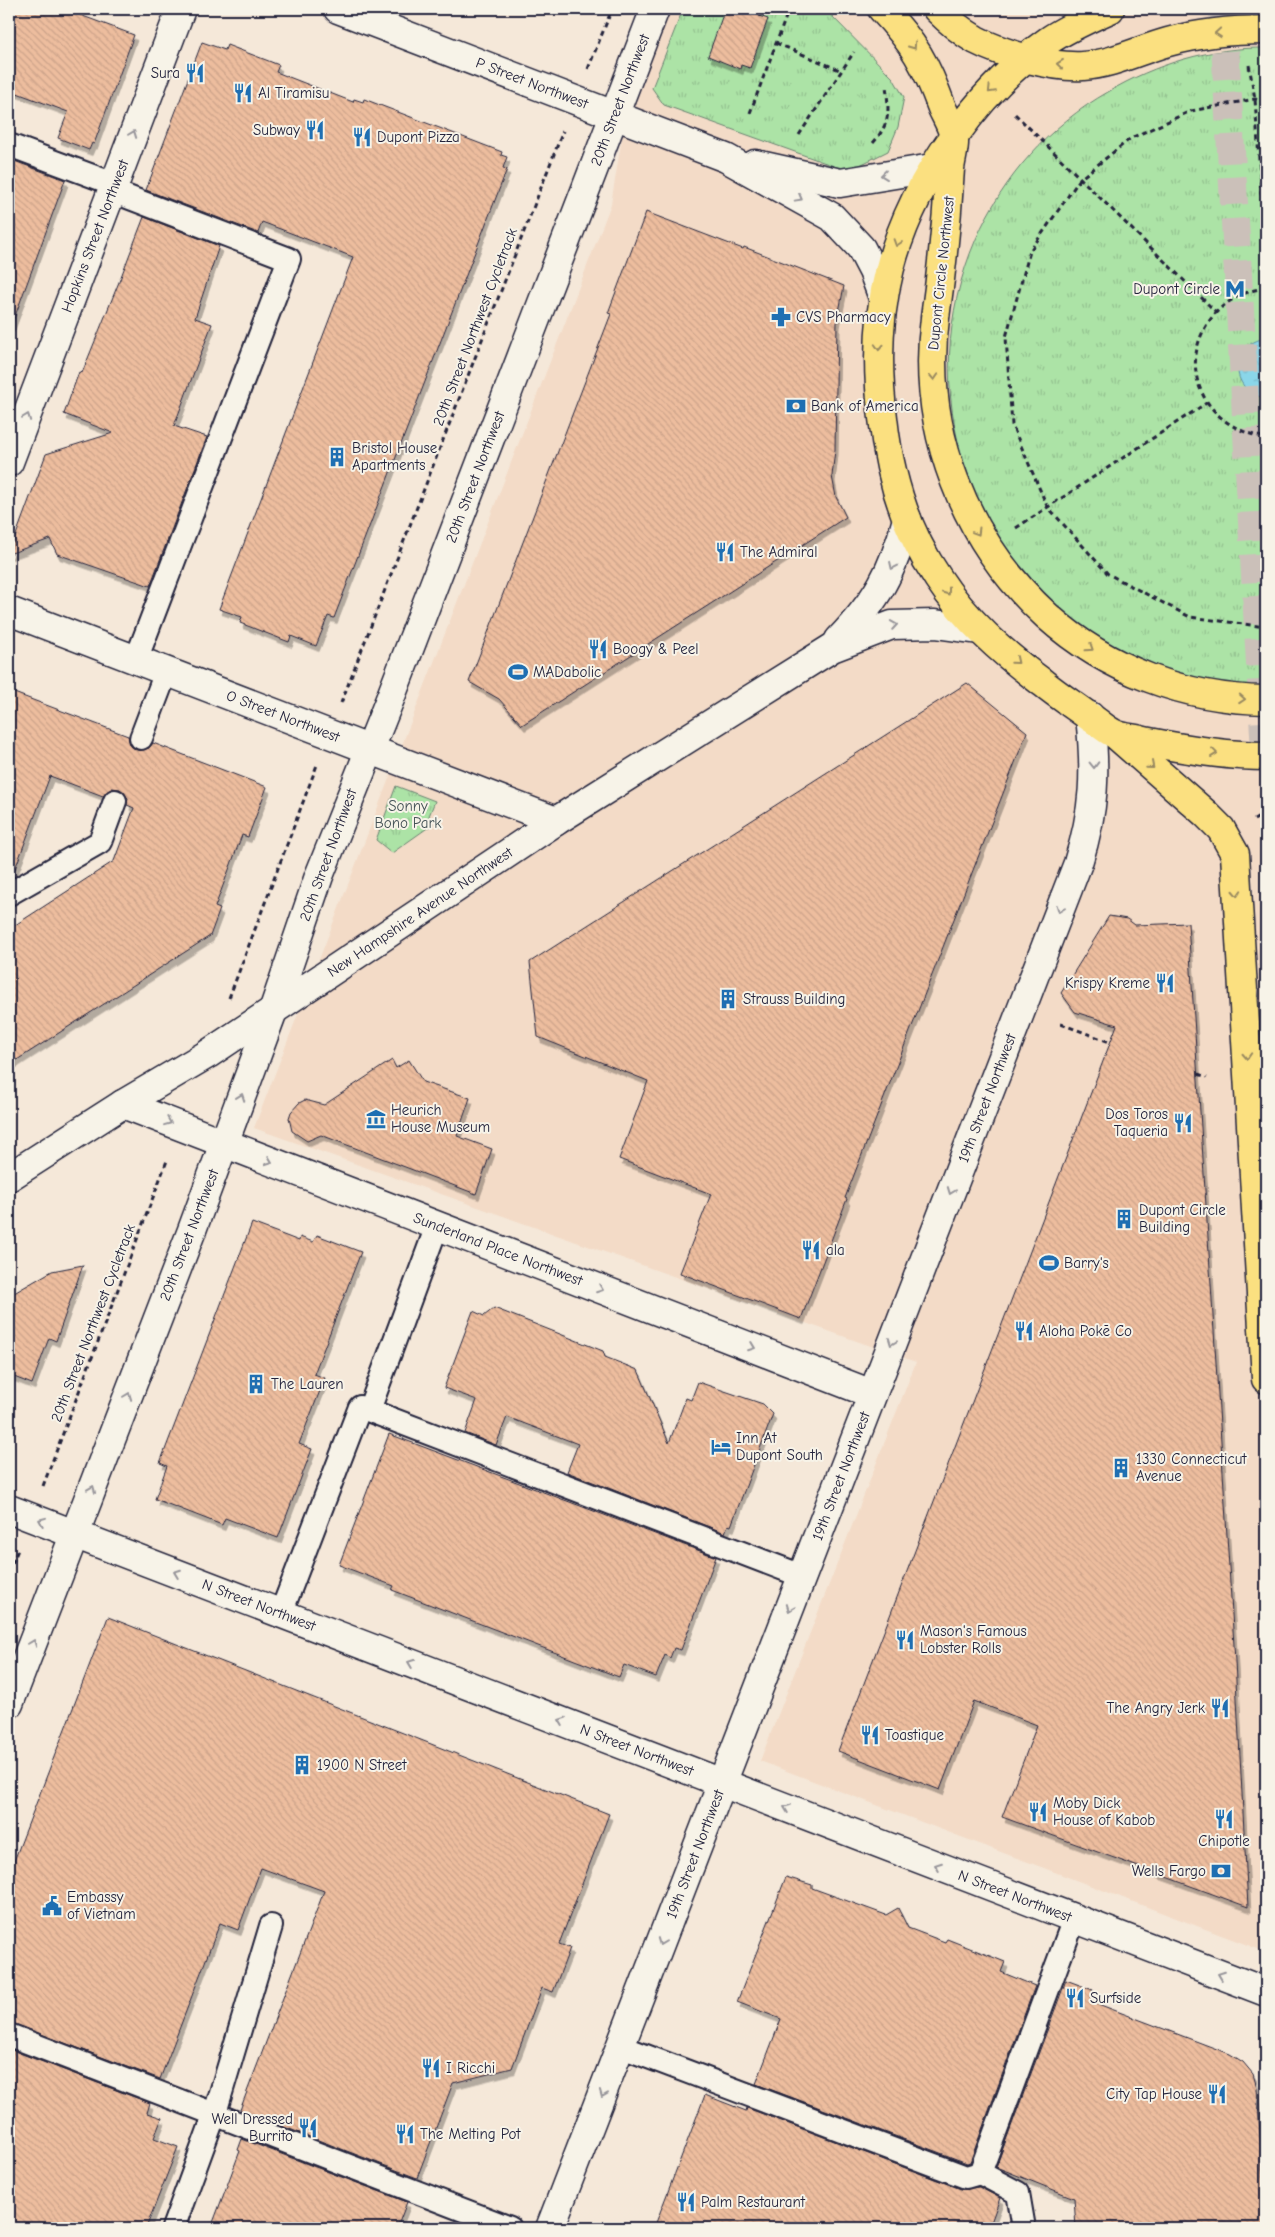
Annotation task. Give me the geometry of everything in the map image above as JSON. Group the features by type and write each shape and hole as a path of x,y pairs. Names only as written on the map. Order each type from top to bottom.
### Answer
{"main road":[{"path":"882,9 916,49 954,137"},
{"path":"937,9 948,20 976,40 1027,57 1056,64 1083,66 1132,56 1166,42 1195,36 1266,30"},
{"name":"Dupont Circle Northwest","path":"1110,9 1050,39 1027,57 976,106 932,168 898,239 888,272 883,298 878,367 880,398 891,469 915,538 936,577 962,612 979,630 1032,674 1114,734 1206,752 1266,756"},
{"name":"Dupont Circle Northwest","path":"954,137 948,214 932,356 935,401 943,446 953,482 974,526 987,548 1032,602 1062,629 1092,650 1126,669 1164,684 1210,696 1266,700"},
{"path":"1114,734 1206,814 1221,829 1235,854 1266,1379"}],"street":[{"name":"Hopkins Street Northwest","path":"9,462 181,9"},
{"name":"P Street Northwest","path":"338,9 726,158 832,217 861,248 873,271 883,298"},
{"name":"20th Street Northwest","path":"9,1704 224,1143 273,1011 319,876 655,9"},
{"name":"P Street Northwest","path":"726,158 840,183 932,168"},
{"name":"New Hampshire Avenue Northwest","path":"832,648 874,600 898,554 908,519"},
{"name":"O Street Northwest","path":"9,611 556,821"},
{"name":"New Hampshire Avenue Northwest","path":"9,1177 123,1104 208,1054 556,821 832,648 892,625 935,624 979,630"},
{"name":"19th Street Northwest","path":"550,2228 622,2047 722,1782 1080,856 1093,799 1094,752 1090,716"},
{"name":"Sunderland Place Northwest","path":"123,1104 872,1394"},
{"name":"N Street Northwest","path":"9,1508 1266,1992"}],"lane":[{"path":"9,145 289,259 136,660"},
{"path":"141,738 166,672"},
{"path":"9,894 100,842 115,801"},
{"path":"369,1410 437,1226"},
{"path":"280,1613 360,1406 802,1576"},
{"path":"980,2174 1074,1919"},
{"path":"173,2228 214,2116 271,1926"},
{"path":"9,2035 214,2116 510,2228"},
{"path":"622,2047 966,2178 980,2174 1018,2193 1024,2228"}],"path":[{"path":"604,30 612,9"},
{"path":"750,113 789,9"},
{"path":"776,43 842,71"},
{"path":"799,135 854,52"},
{"path":"1248,55 1255,100 1266,266"},
{"path":"871,146 884,130 889,112 886,86"},
{"path":"1266,101 1255,100 1191,111 1132,138 1080,178 1030,251 1006,337 1012,425 1047,506 1108,574 1190,617 1266,627"},
{"path":"1011,110 1216,312"},
{"name":"20th Street Northwest Cycletrack","path":"344,695 550,164"},
{"path":"1266,288 1250,290 1235,297 1210,318 1198,341 1196,366 1201,390 1214,412 1234,427 1257,436 1266,437"},
{"path":"1016,529 1047,506 1208,402"},
{"path":"264,906 320,759"},
{"path":"1061,1024 1110,1042"},
{"path":"1198,1074 1207,1076"},
{"name":"20th Street Northwest Cycletrack","path":"57,1448 150,1206"}],"shaded area":[{"path":"656,9 1266,9 1266,1952 760,1761 916,1362 254,1128 611,204 634,65"}],"green space":[{"path":"683,9 825,9 893,78 904,97 898,127 888,151 848,171 664,105 652,88"},
{"name":"Dupont Circle","path":"1245,48 1266,48 1266,689 1205,681 1145,663 1108,645 1059,610 1019,567 988,519 965,467 952,411 950,354 957,296 976,239 987,216 1014,174 1048,137 1087,105 1145,73 1204,54"},
{"name":"Sonny Bono Park","path":"396,786 435,801 429,816 433,824 392,853 376,840"}],"water":[{"path":"1266,338 1265,398 1253,394 1244,387 1239,378 1238,368 1240,358 1245,349 1254,342"}],"building":[{"path":"9,9 64,9 134,35 94,144 92,143 89,150 58,138 68,112 9,90"},
{"path":"725,9 761,9 759,16 768,19 750,68 741,65 740,69 708,56"},
{"path":"202,42 225,50 227,45 279,65 276,72 353,102 354,99 363,102 364,99 502,152 501,155 507,157 503,168 507,169 334,618 328,616 316,646 291,636 289,642 240,623 242,617 219,609 353,257 262,222 258,233 146,190"},
{"path":"9,159 65,180 11,327 9,326"},
{"path":"646,212 743,249 744,247 844,286 837,322 835,450 832,476 836,497 846,517 522,725 499,699 469,682 611,314 608,313"},
{"path":"144,217 219,246 195,318 212,324 174,426 207,437 150,586 57,554 50,539 9,554 46,454 113,433 64,414 79,372 82,373"},
{"path":"967,683 1027,732 845,1198 847,1199 801,1319 680,1273 711,1194 619,1159 648,1081 538,1037 530,962"},
{"path":"9,691 128,736 131,746 137,750 149,748 153,743 267,787 248,837 242,835 215,907 220,909 210,936 9,1065 9,929 114,861 134,808 127,805 128,798 120,789 112,788 103,796 50,776 12,877 9,876"},
{"path":"1109,916 1127,919 1135,925 1188,923 1235,1661 1248,1907 1002,1817 1037,1725 974,1701 940,1790 838,1751 1117,1025 1075,1012 1061,993"},
{"path":"392,1060 396,1068 409,1060 423,1082 470,1098 457,1136 492,1149 476,1194 321,1135 307,1141 292,1131 289,1118 291,1112 299,1103 305,1100 324,1105"},
{"name":"The Lauren","path":"252,1223 299,1241 300,1237 313,1242 317,1235 361,1252 314,1374 325,1378 299,1444 312,1449 278,1538 225,1518 222,1525 155,1499 167,1466 160,1463"},
{"path":"83,1265 56,1341 49,1338 32,1384 9,1375 9,1296 52,1271"},
{"path":"494,1308 603,1351 605,1357 638,1370 669,1443 686,1398 691,1400 698,1382 763,1404 773,1414 731,1526 728,1525 725,1533 567,1472 578,1444 507,1417 496,1445 465,1433 477,1400 444,1388 473,1311 484,1316"},
{"path":"389,1434 716,1557 681,1650 674,1648 670,1658 665,1655 656,1677 624,1665 619,1677 392,1590 394,1586 339,1565"},
{"path":"108,1617 609,1814 559,1944 570,1948 553,1992 542,1988 512,2068 453,2083 417,2178 240,2110 324,1891 261,1868 238,1930 220,1923 160,2079 9,2022 9,1874"},
{"path":"786,1877 812,1885 812,1888 886,1915 898,1908 908,1928 945,1942 947,1939 1005,1962 1001,1972 1035,1986 970,2162 967,2163 756,2084 781,2019 737,2002"},
{"path":"1066,1980 1093,1990 1090,2001 1230,2054 1243,2062 1253,2074 1257,2088 1266,2228 1076,2228 1074,2198 996,2167"},
{"path":"9,2049 150,2103 147,2113 162,2118 154,2138 178,2147 146,2228 9,2228"},
{"path":"705,2095 746,2111 747,2108 961,2189 979,2187 1000,2198 989,2228 654,2228"},
{"path":"242,2139 407,2202 397,2228 211,2228 240,2151 238,2150"}],"tunnel":[{"path":"1223,9 1266,770"}],"place":[{"name":"Sura","path":"195,73"},
{"name":"Al Tiramisu","path":"243,93"},
{"name":"Subway","path":"315,130"},
{"name":"Dupont Pizza","path":"362,137"},
{"name":"Dupont Circle","path":"1235,289"},
{"name":"CVS Pharmacy","path":"781,317"},
{"name":"Bank of America","path":"796,406"},
{"name":"Bristol House Apartments","path":"337,457"},
{"name":"The Admiral","path":"725,552"},
{"name":"Boogy & Peel","path":"598,649"},
{"name":"MADabolic","path":"518,672"},
{"name":"Krispy Kreme","path":"1165,983"},
{"name":"Strauss Building","path":"728,999"},
{"name":"Heurich House Museum","path":"376,1119"},
{"name":"Dos Toros Taqueria","path":"1183,1123"},
{"name":"Dupont Circle Building","path":"1124,1219"},
{"name":"ala","path":"811,1250"},
{"name":"Barry's","path":"1049,1263"},
{"name":"Aloha Pokē Co","path":"1024,1331"},
{"name":"The Lauren","path":"256,1384"},
{"name":"Inn At Dupont South","path":"721,1447"},
{"name":"1330 Connecticut Avenue","path":"1121,1468"},
{"name":"Mason's Famous Lobster Rolls","path":"905,1640"},
{"name":"The Angry Jerk","path":"1220,1708"},
{"name":"Toastique","path":"870,1735"},
{"name":"1900 N Street","path":"302,1765"},
{"name":"Moby Dick House of Kabob","path":"1038,1812"},
{"name":"Chipotle","path":"1224,1819"},
{"name":"Wells Fargo","path":"1221,1871"},
{"name":"Embassy of Vietnam","path":"52,1906"},
{"name":"Surfside","path":"1075,1998"},
{"name":"I Ricchi","path":"431,2068"},
{"name":"City Tap House","path":"1217,2094"},
{"name":"Well Dressed Burrito","path":"308,2128"},
{"name":"The Melting Pot","path":"405,2134"},
{"name":"Palm Restaurant","path":"686,2202"}]}
